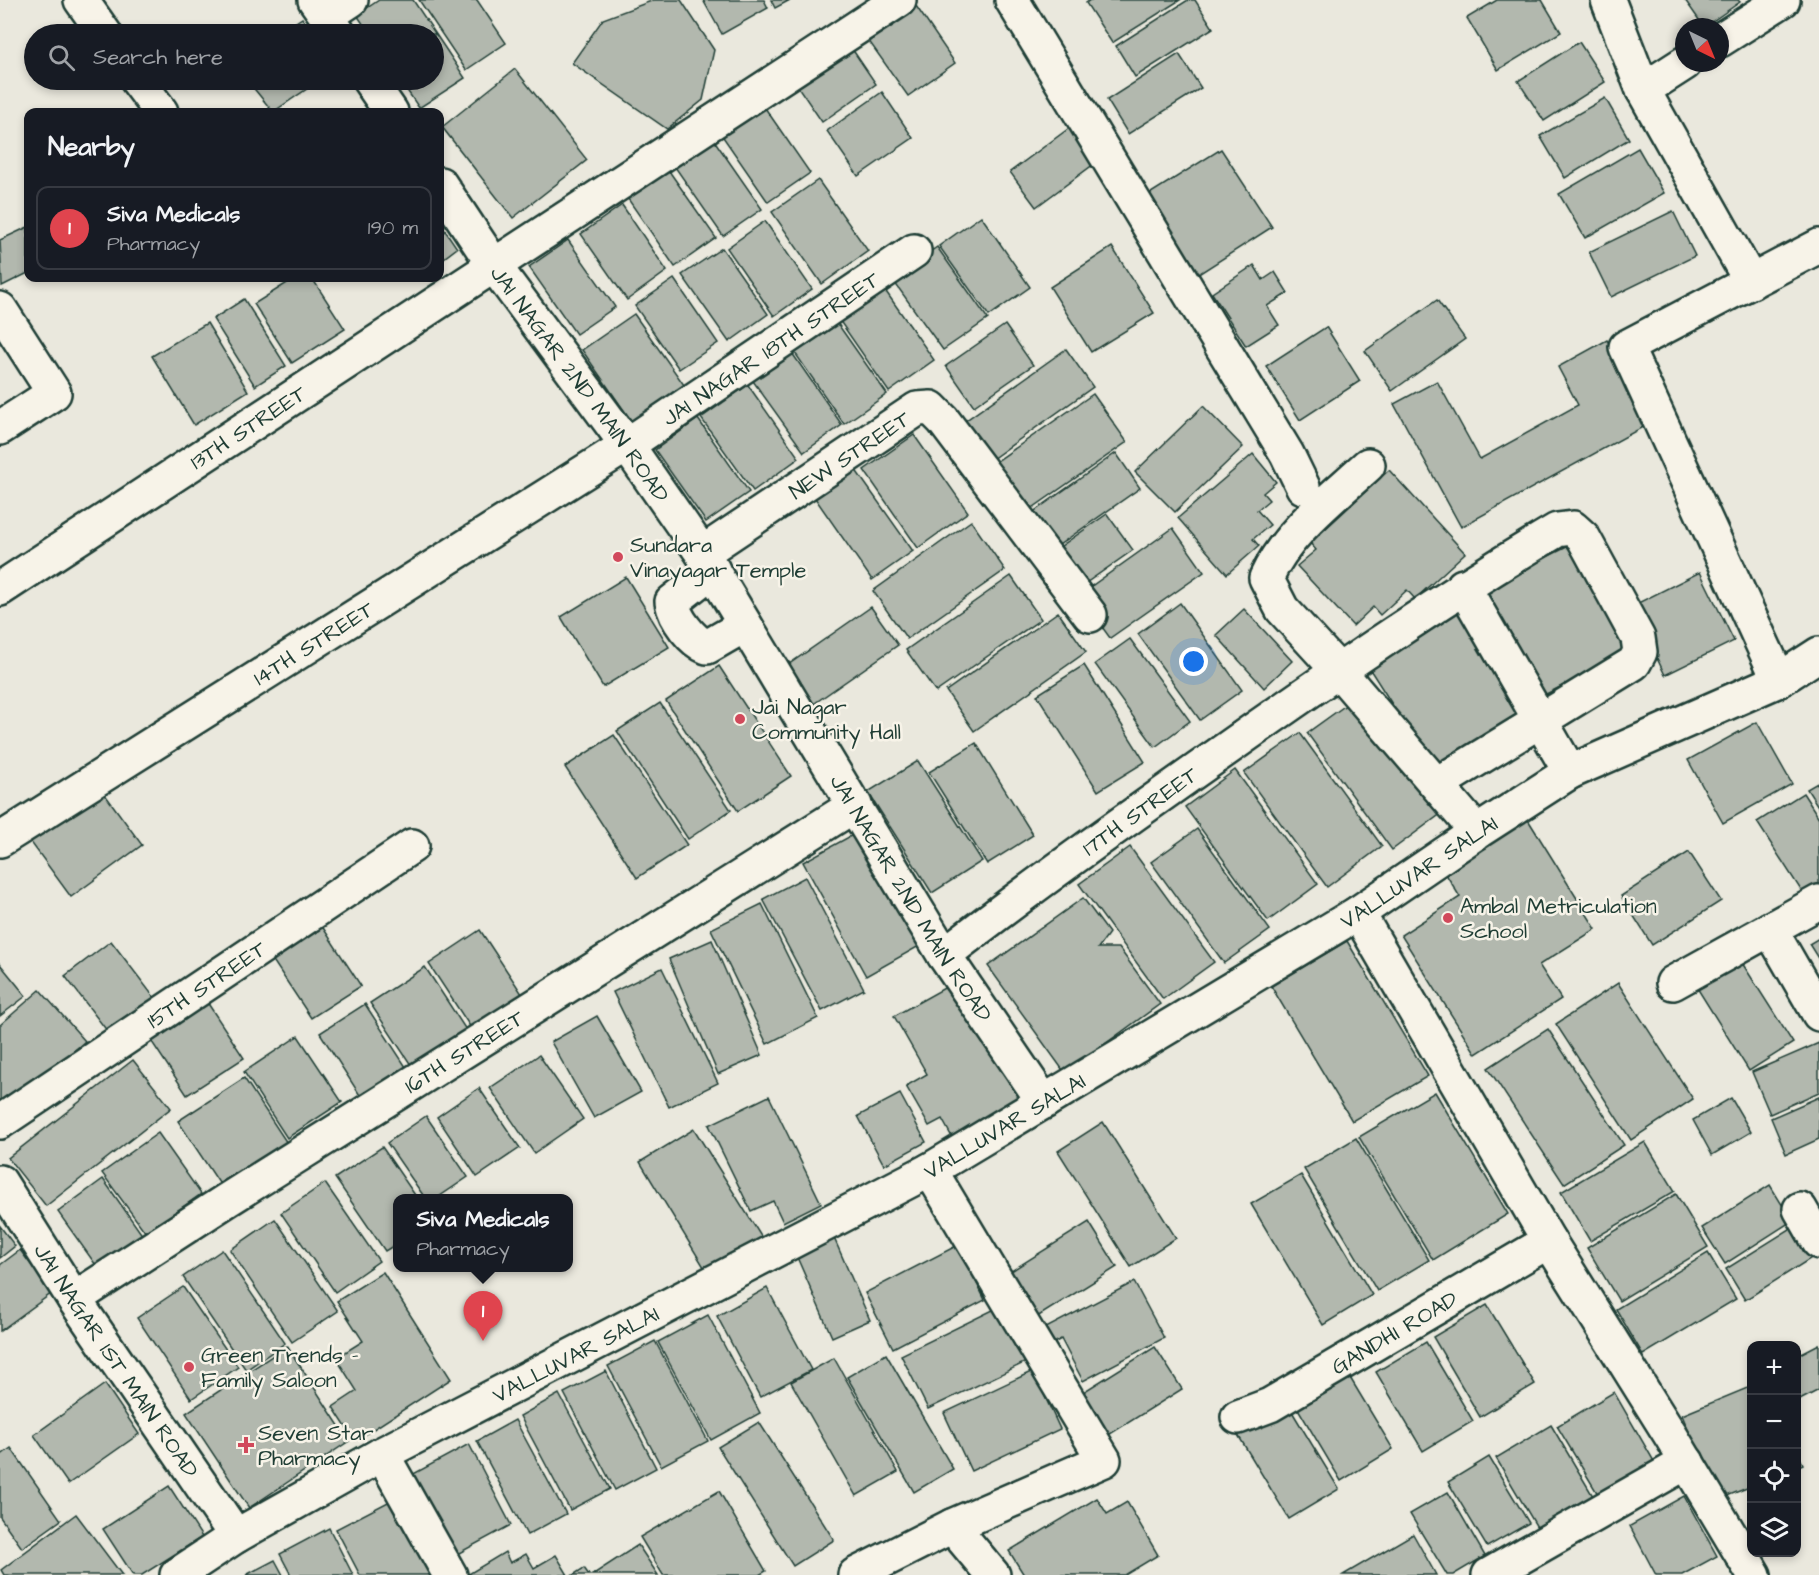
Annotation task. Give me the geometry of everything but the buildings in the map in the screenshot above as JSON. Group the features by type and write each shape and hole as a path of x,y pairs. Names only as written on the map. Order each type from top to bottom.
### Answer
{"street":[{"path":"81,0 98,24"},
{"name":"13TH STREET","path":"0,589 899,0"},
{"path":"1012,0 1281,444 1303,487"},
{"path":"1608,0 1643,90 1751,282"},
{"path":"1729,34 1783,0"},
{"path":"1643,90 1675,69"},
{"path":"144,90 158,108"},
{"path":"376,90 388,108"},
{"name":"JAI NAGAR 2ND MAIN ROAD","path":"444,190 493,264 627,446 707,562 944,955 1044,1102"},
{"path":"1779,680 1626,347 1819,246"},
{"name":"JAI NAGAR 18TH STREET","path":"627,446 914,251"},
{"path":"0,309 54,393 0,428"},
{"name":"NEW STREET","path":"707,562 917,409 931,408 943,420 1090,615"},
{"name":"14TH STREET","path":"0,840 627,446"},
{"path":"1368,465 1293,536 1273,563 1266,578 1282,609 1338,670 1477,832"},
{"name":"17TH STREET","path":"944,955 1048,874 1338,670 1463,586 1557,530 1573,528 1582,537 1638,638 1640,652 1634,663 1540,720"},
{"path":"707,562 672,602 673,610 697,643 708,647 745,625"},
{"path":"1463,586 1570,772"},
{"name":"VALLUVAR SALAI","path":"177,1575 236,1536 382,1454 930,1170 1358,914 1477,832 1570,772 1779,680 1819,654"},
{"path":"1437,784 1540,720"},
{"name":"16TH STREET","path":"74,1299 227,1200 855,805"},
{"name":"15TH STREET","path":"0,1122 412,846"},
{"path":"1673,983 1819,902"},
{"path":"1358,914 1550,1241 1754,1575"},
{"path":"1770,930 1819,1014"},
{"path":"855,1575 952,1526 1104,1460 930,1170"},
{"name":"JAI NAGAR 1ST MAIN ROAD","path":"0,1182 74,1299 236,1536"},
{"path":"1800,1209 1819,1242"},
{"name":"GANDHI ROAD","path":"1238,1417 1270,1405 1550,1241"},
{"path":"382,1454 450,1575"},
{"path":"1490,1575 1687,1462"},
{"path":"952,1526 993,1575"}],"place":[{"name":"Sundara Vinayagar Temple","path":"618,557"},
{"name":"Jai Nagar Community Hall","path":"740,719"},
{"name":"Ambal Metriculation School","path":"1448,918"},
{"name":"Siva Medicals","path":"483,1341"},
{"name":"Green Trends - Family Saloon","path":"189,1367"},
{"name":"Seven Star Pharmacy","path":"246,1445"}]}
